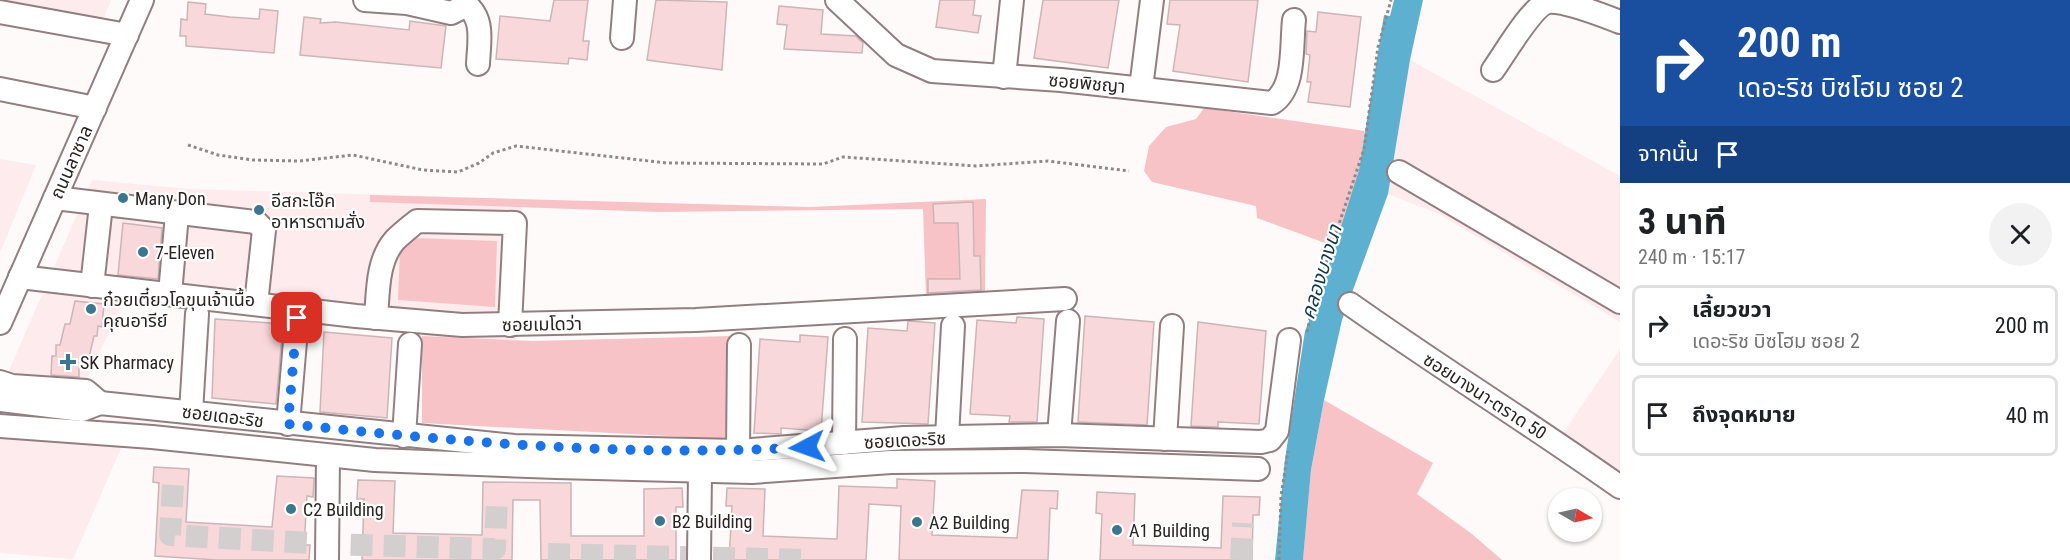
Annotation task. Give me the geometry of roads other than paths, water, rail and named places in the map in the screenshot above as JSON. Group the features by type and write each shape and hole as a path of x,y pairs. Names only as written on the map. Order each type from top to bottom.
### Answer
{"street":[{"name":"ถนนลาซาล","path":"0,323 142,0"},
{"path":"365,0 436,5 456,11 465,2 476,11 480,27 478,64"},
{"path":"622,38 624,0"},
{"name":"ซอยพิชญา","path":"837,0 896,55 908,62 951,74 1141,88 1272,103 1280,98 1287,86 1294,20"},
{"path":"1004,77 1012,0"},
{"path":"1141,88 1152,0"},
{"path":"1493,70 1537,9 1549,2 1565,3 1620,22"},
{"path":"0,12 127,35"},
{"path":"0,89 95,108"},
{"path":"1398,172 1620,302"},
{"path":"55,198 256,222 264,230 256,304"},
{"path":"92,286 101,205"},
{"path":"170,294 177,214"},
{"path":"376,318 382,268 389,249 396,239 417,221 515,223 510,325"},
{"name":"ซอยเมโดว่า","path":"20,277 376,318 462,325 1066,310 1059,435"},
{"name":"ซอยบางนา-ตราด 50","path":"1350,304 1435,365 1545,434 1620,487"},
{"path":"191,412 197,314"},
{"path":"288,424 297,318"},
{"path":"948,437 953,326"},
{"path":"1165,439 1172,326"},
{"path":"844,443 845,339"},
{"name":"ซอยเดอะริช","path":"0,400 82,410 100,403 514,446 738,451 948,437 1059,435 1261,442 1283,436 1297,341"},
{"path":"404,436 410,344"},
{"path":"738,451 739,345"},
{"name":"ซอยเดอะริช","path":"0,382 12,386 86,392 100,403"},
{"path":"0,426 152,437 328,456 700,471 752,472 903,462 1025,461 1257,469"},
{"path":"327,560 328,456"},
{"path":"699,560 700,471"}],"water":[{"path":"1394,0 1423,0 1410,60 1388,194 1342,320 1311,470 1303,560 1275,560 1285,459 1305,331 1320,293 1359,170 1384,15 1390,16"}],"tunnel":[{"path":"173,485 170,535 327,544 495,549 497,496"},
{"path":"1241,560 1243,523"},
{"path":"548,554 811,560"}],"place":[{"name":"Many Don","path":"123,198"},
{"name":"อีสกะโอ๊ค อาหารตามสั่ง","path":"259,210"},
{"name":"7-Eleven","path":"143,252"},
{"name":"ก๋วยเตี๋ยวโคขุนเจ้าเนื้อ คุณอารีย์","path":"91,309"},
{"name":"SK Pharmacy","path":"68,362"},
{"name":"C2 Building","path":"291,509"},
{"name":"B2 Building","path":"660,521"},
{"name":"A2 Building","path":"917,522"},
{"name":"A1 Building","path":"1117,530"}],"water label":[{"name":"คลองบางนา","path":"1321,272"}]}
